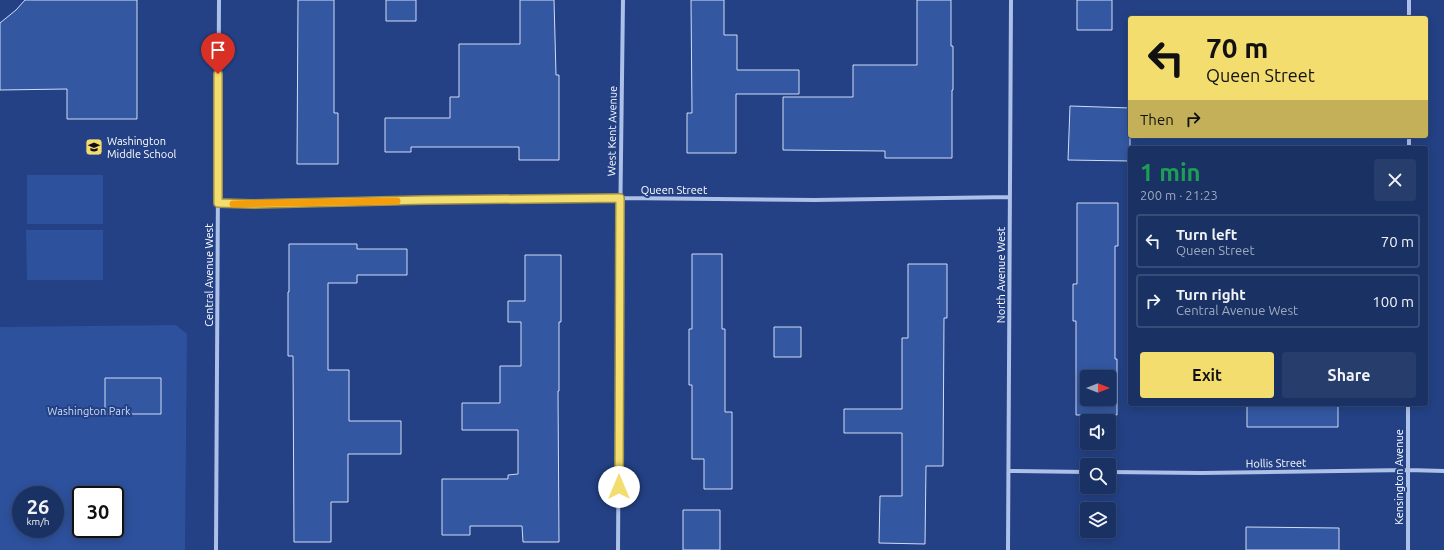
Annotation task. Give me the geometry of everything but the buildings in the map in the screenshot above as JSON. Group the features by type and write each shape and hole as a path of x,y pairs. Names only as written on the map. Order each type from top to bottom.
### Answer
{"street":[{"name":"Central Avenue West","path":"216,550 219,0"},
{"name":"West Kent Avenue","path":"618,550 623,0"},
{"name":"North Avenue West","path":"1008,550 1011,0"},
{"path":"1409,0 1409,16"},
{"name":"Queen Street","path":"218,203 252,204 620,198 816,200 1010,197"},
{"name":"Kensington Avenue","path":"1408,406 1408,550"},
{"name":"Hollis Street","path":"1116,472 1202,473 1408,470 1444,471"},
{"path":"1009,471 1080,472"}],"green space":[{"path":"27,175 103,175 103,224 27,224"},
{"path":"26,230 103,230 103,280 27,280"},
{"name":"Washington Park","path":"176,325 187,334 185,550 0,550 0,327"}],"slow traffic":[{"path":"233,204 397,201"}],"place":[{"name":"Washington Middle School","path":"94,147"}],"route":[{"path":"218,74 218,203 252,204 620,198 619,487"}]}
